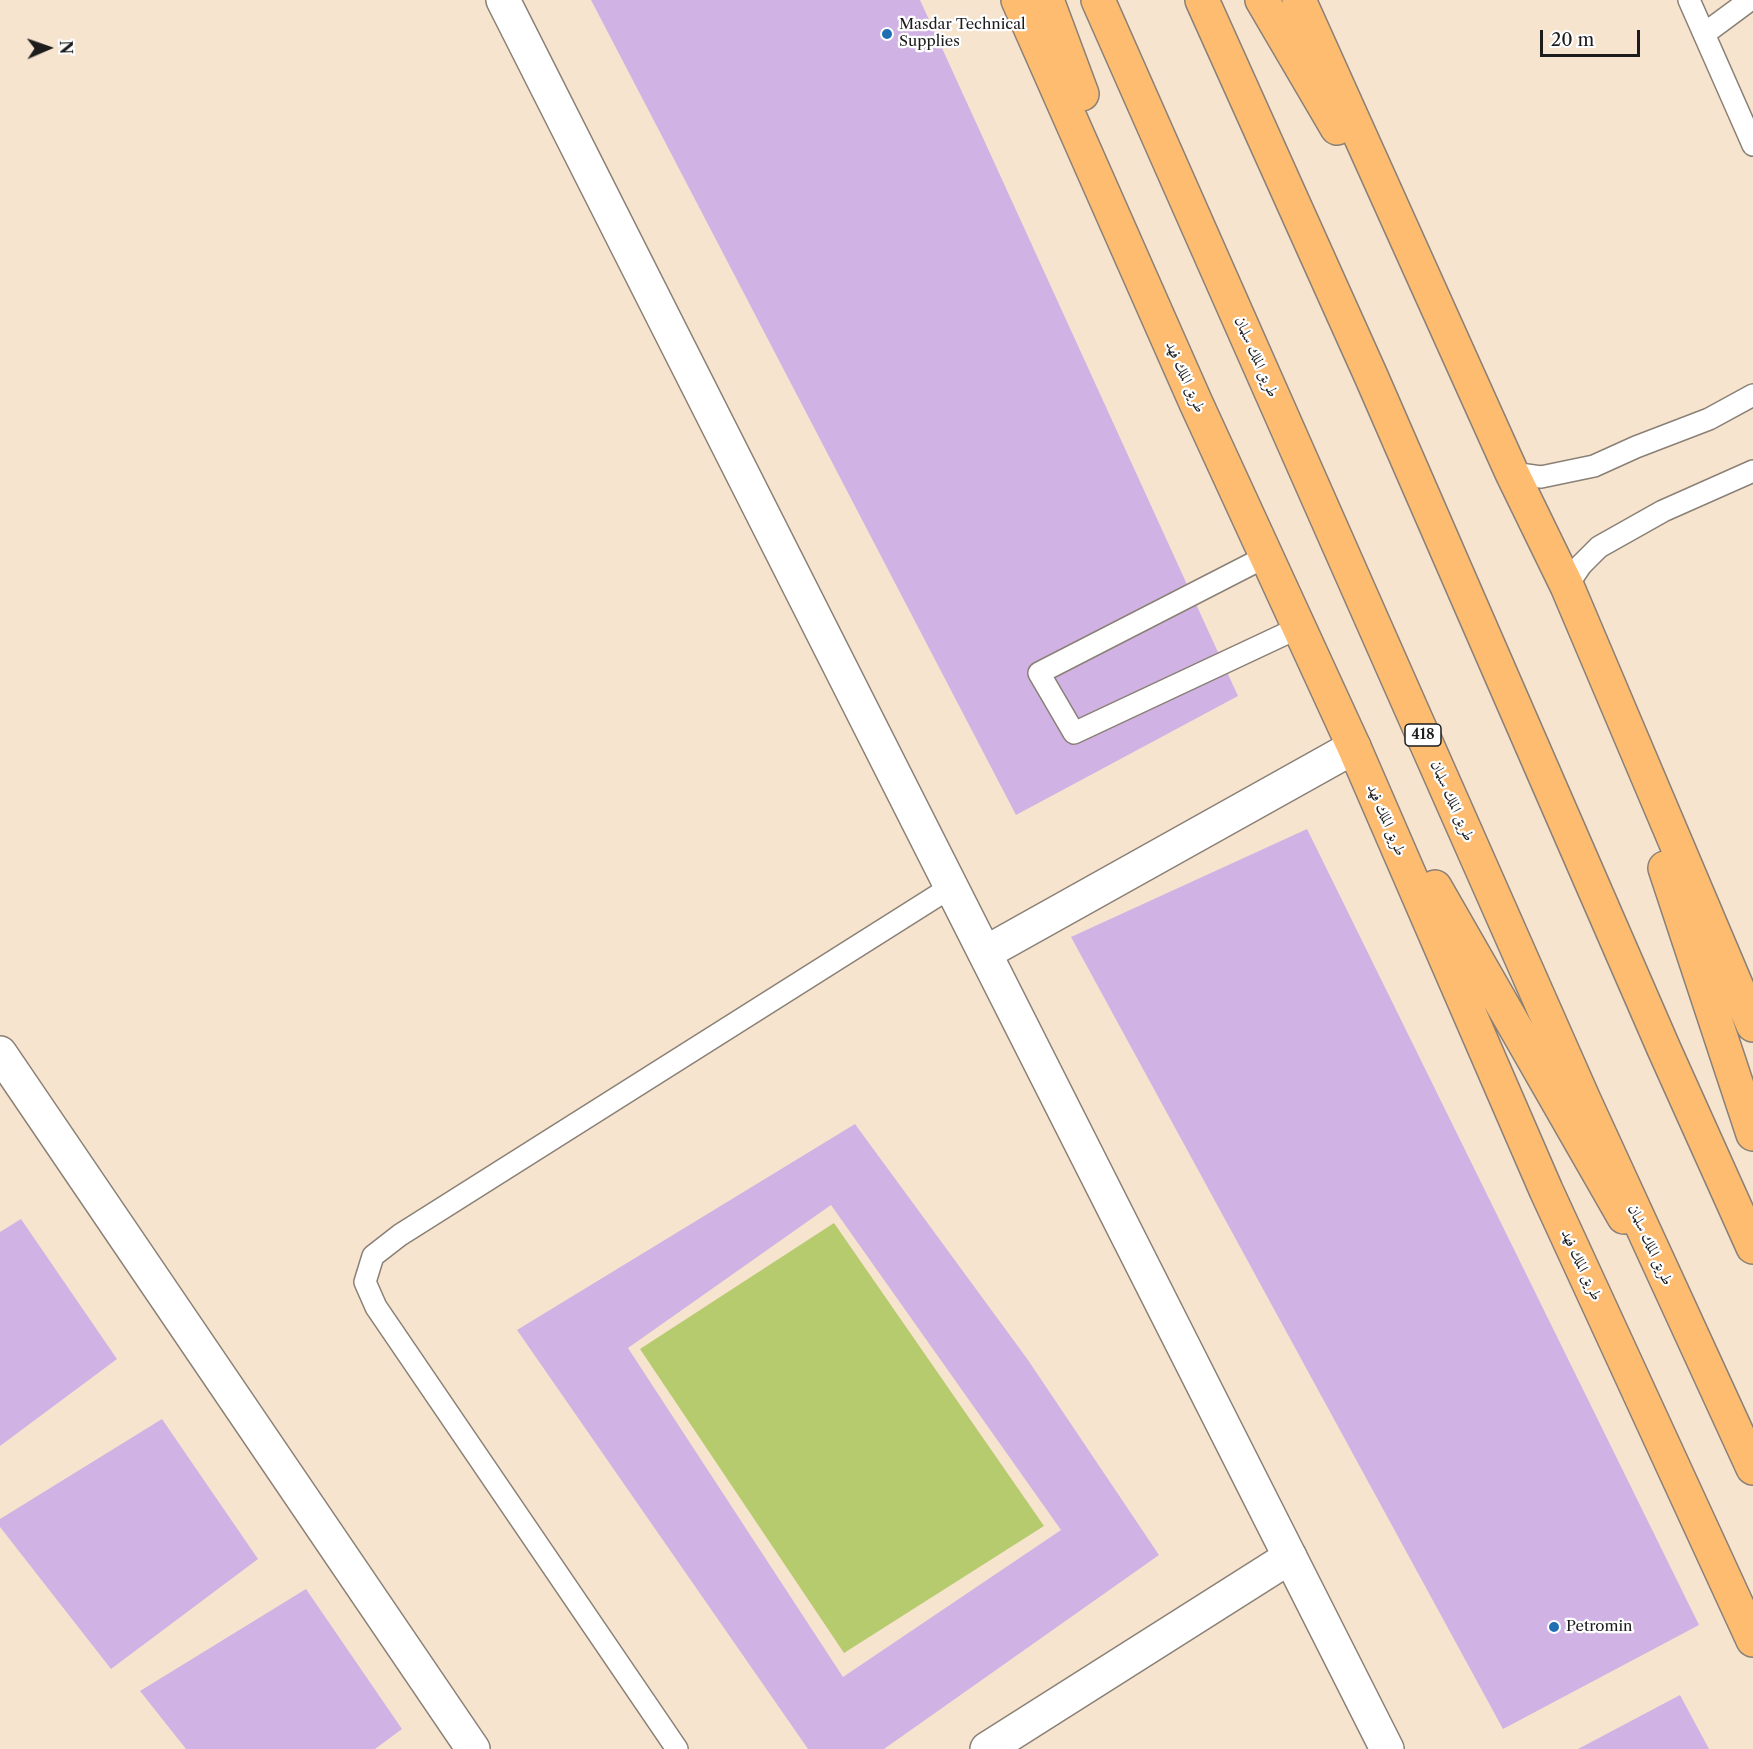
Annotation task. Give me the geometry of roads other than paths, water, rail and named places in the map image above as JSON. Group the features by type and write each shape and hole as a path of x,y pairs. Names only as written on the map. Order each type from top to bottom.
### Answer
{"main road":[{"name":"طريق الملك فهد","path":"1018,0 1196,403 1354,747 1546,1190 1753,1640"},
{"path":"1047,0 1196,403"},
{"name":"طريق الملك سلمان","path":"1098,0 1584,1100 1753,1468"},
{"path":"1202,0 1371,376 1664,1049 1753,1247"},
{"path":"1262,0 1419,266"},
{"path":"1299,0 1512,473 1567,586 1753,1025"},
{"path":"1591,644 1753,1134"},
{"path":"1354,747 1692,1334"}],"street":[{"path":"503,0 1387,1749"},
{"path":"985,953 1354,747"},
{"path":"0,1053 473,1749"},
{"path":"987,1749 1290,1557"}],"lane":[{"path":"1689,0 1753,145"},
{"path":"1704,34 1750,0"},
{"path":"1512,473 1541,477 1594,466 1709,419 1753,395"},
{"path":"1567,586 1581,565 1599,548 1663,511 1753,471"},
{"path":"1267,556 1039,673 1074,733 1300,627"},
{"path":"677,1749 376,1308 365,1282 367,1273 373,1256 400,1235 951,887"}],"place":[{"name":"Masdar Technical Supplies","path":"887,34"},
{"name":"Petromin","path":"1554,1627"}]}
